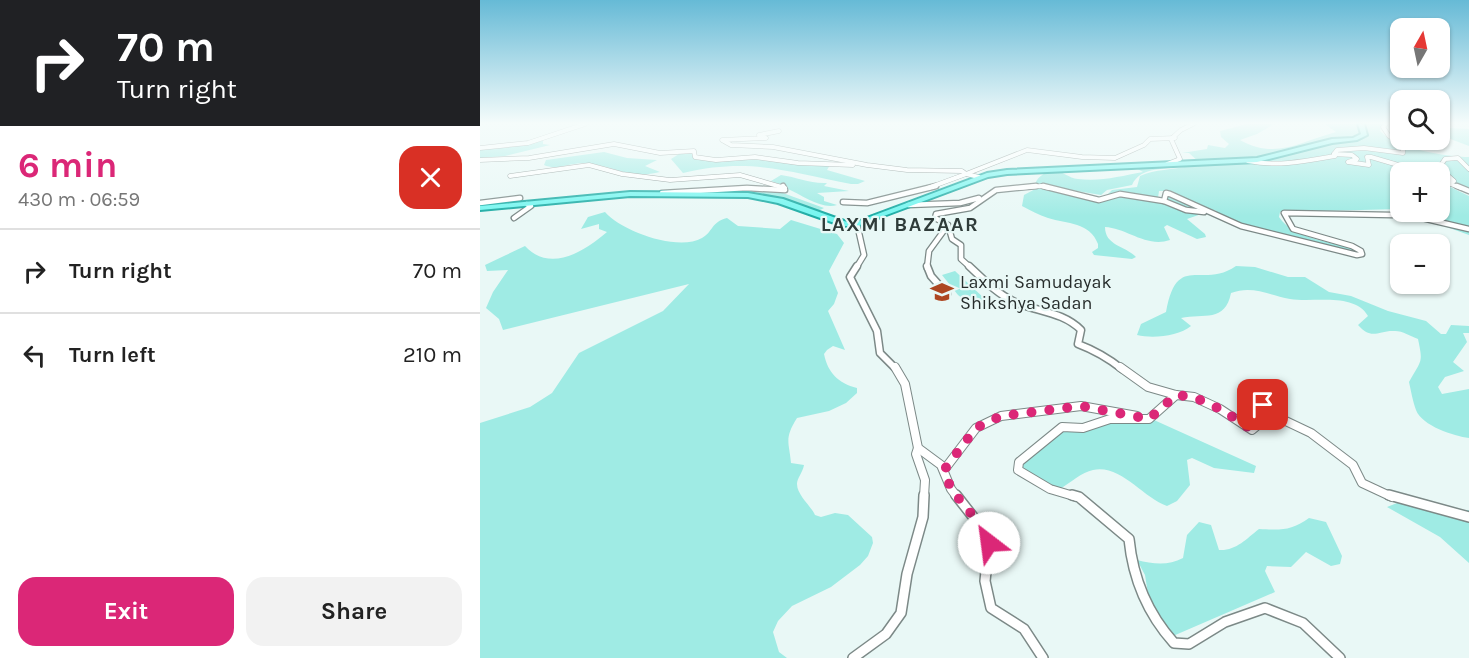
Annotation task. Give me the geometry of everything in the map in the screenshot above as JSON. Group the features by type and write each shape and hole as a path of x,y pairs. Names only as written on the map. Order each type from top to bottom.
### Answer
{"main road":[{"path":"480,208 620,195 766,197 846,224 857,224 979,177 1007,172 1248,160 1284,155"}],"street":[{"path":"480,160 529,159 555,155"},
{"path":"695,155 703,160 747,156 798,163 962,171 979,177"},
{"path":"813,155 872,166"},
{"path":"843,202 867,203 938,186 1015,155"},
{"path":"1063,155 1115,158 1122,155"},
{"path":"1162,165 1180,159 1177,155"},
{"path":"1248,160 1264,165 1281,164 1334,155"},
{"path":"1347,155 1358,159 1348,162 1363,165 1369,165 1366,157 1390,163"},
{"path":"1443,162 1445,159 1458,158 1469,169"},
{"path":"510,176 589,165 622,174 670,180 740,175 785,187 785,190 747,188 659,194"},
{"path":"1450,184 1469,191"},
{"path":"908,205 960,203 1004,188 1041,186 1099,200 1120,194 1164,201 1186,210 1206,212"},
{"path":"1164,201 1166,193 1171,193 1206,212 1243,227 1357,255 1362,254 1361,250 1353,246 1293,229 1284,213 1390,215"},
{"path":"983,197 970,208 936,214 935,218 948,225 952,239 962,245 961,259 990,286 1012,301 1071,320 1081,330 1078,344 1099,352 1108,362 1117,365 1148,387 1176,395 1194,396 1220,409 1252,430 1261,425 1264,418 1271,414"},
{"path":"480,203 520,198"},
{"path":"514,218 531,206 527,204"},
{"path":"1441,222 1469,229"},
{"path":"853,658 886,634 901,613 907,574 923,517 925,480 916,454 918,448 906,384 899,371 880,353 877,331 850,277 864,255 857,224"},
{"path":"947,294 939,287 927,261 927,250 948,225"},
{"path":"1250,388 1271,414 1311,433 1353,465 1362,483 1398,499 1469,517"},
{"path":"1176,395 1149,419 1110,419 1083,428 1062,427 1024,456 1019,462 1018,470 1050,489 1079,497 1129,539 1130,555 1148,608 1159,629 1174,644 1188,644 1225,622 1265,608 1303,623 1341,658"},
{"path":"944,470 976,428 1001,416 1081,406 1149,419"},
{"path":"918,448 941,465 951,489 982,527 988,539 985,581 991,608 1024,629 1043,658"}],"shaded area":[{"path":"480,155 510,155 505,156 480,158"},
{"path":"584,155 614,155 657,160 645,166 660,172 630,173 585,163 549,167 544,165 546,160"},
{"path":"678,155 693,155 699,159 748,157 830,165 827,170 865,181 851,184 788,171 749,166 707,168 683,173 671,159"},
{"path":"1191,155 1272,155 1199,162"},
{"path":"1291,155 1446,155 1469,157 1469,192 1450,186 1450,162 1390,162 1390,209 1280,212 1279,217 1294,230 1314,239 1356,249 1361,253 1357,254 1253,228 1222,217 1215,210 1204,210 1172,191 1159,191 1158,198 1122,192 1104,198 1112,190 1137,187 1140,176 1189,166 1188,164 1267,161"},
{"path":"1185,165 1148,171 1141,174 1132,185 1107,190 1101,195 1035,184 1042,175 1053,171 1074,178 1094,180 1143,172 1134,167"},
{"path":"781,175 827,183 824,186 849,191 817,193 824,197 824,201 837,205 819,204 788,187 771,181"},
{"path":"1039,187 1098,202 1122,196 1167,201 1169,194 1207,212 1187,219 1206,237 1197,239 1167,225 1164,227 1170,240 1161,242 1145,240 1105,227 1108,238 1112,242 1136,257 1132,259 1094,255 1092,252 1098,248 1098,244 1084,228 1045,217 1022,206 1024,195"},
{"path":"1450,187 1469,196 1469,235 1433,222 1450,222"},
{"path":"772,189 824,208 816,212 766,196 708,195 707,191"},
{"path":"605,212 636,232 679,243 702,238 718,222 727,218 738,226 780,229 791,220 837,234 844,243 829,271 838,293 834,304 828,311 845,350 833,346 824,354 831,372 839,380 857,388 857,393 846,403 829,411 797,418 790,431 789,445 791,463 804,465 797,482 798,488 815,515 821,517 835,513 848,515 872,537 873,543 868,556 860,565 831,587 792,606 778,621 773,632 779,652 787,658 480,658 480,423 530,407 552,393 579,353 663,311 689,284 503,330 499,319 486,308 493,292 508,270 487,271 485,265 525,246 545,258 567,257 588,246 607,232 599,229 599,224 581,229 588,217"},
{"path":"1236,266 1255,267 1288,277 1305,277 1329,292 1351,296 1388,311 1426,321 1441,334 1446,334 1451,325 1469,326 1469,333 1463,333 1467,342 1453,362 1464,371 1445,377 1438,387 1442,394 1469,389 1469,438 1431,425 1419,416 1409,382 1420,361 1418,339 1398,331 1367,333 1358,325 1368,316 1353,304 1332,300 1290,299 1253,290 1239,291 1231,293 1224,309 1219,313 1181,318 1191,326 1180,332 1158,337 1137,335 1141,324 1166,312 1171,293 1177,282 1184,277 1212,275"},
{"path":"955,271 985,299 971,305 958,295 942,275"},
{"path":"1154,420 1256,466 1254,473 1214,468 1192,458 1187,460 1190,485 1177,501 1167,506 1122,477 1103,469 1080,475 1060,489 1022,469 1023,462 1064,429 1112,421"},
{"path":"1412,497 1452,510 1469,510 1469,563 1440,537 1387,507"},
{"path":"1309,518 1326,522 1342,556 1340,564 1331,566 1306,552 1291,567 1267,566 1265,571 1275,592 1173,636 1149,600 1145,575 1137,560 1160,564 1183,558 1187,535 1199,522 1211,525 1219,550 1225,550 1241,544 1259,529 1286,529"}],"place":[{"name":"Laxmi Samudayak Shikshya Sadan","path":"942,292"}],"district":[{"name":"LAXMI BAZAAR","path":"900,224"}],"route":[{"path":"989,543 982,527 951,489 944,470 976,428 1001,416 1081,406 1149,419 1176,395 1194,396 1220,409 1252,430 1261,425 1264,418 1271,414 1263,405"}]}
